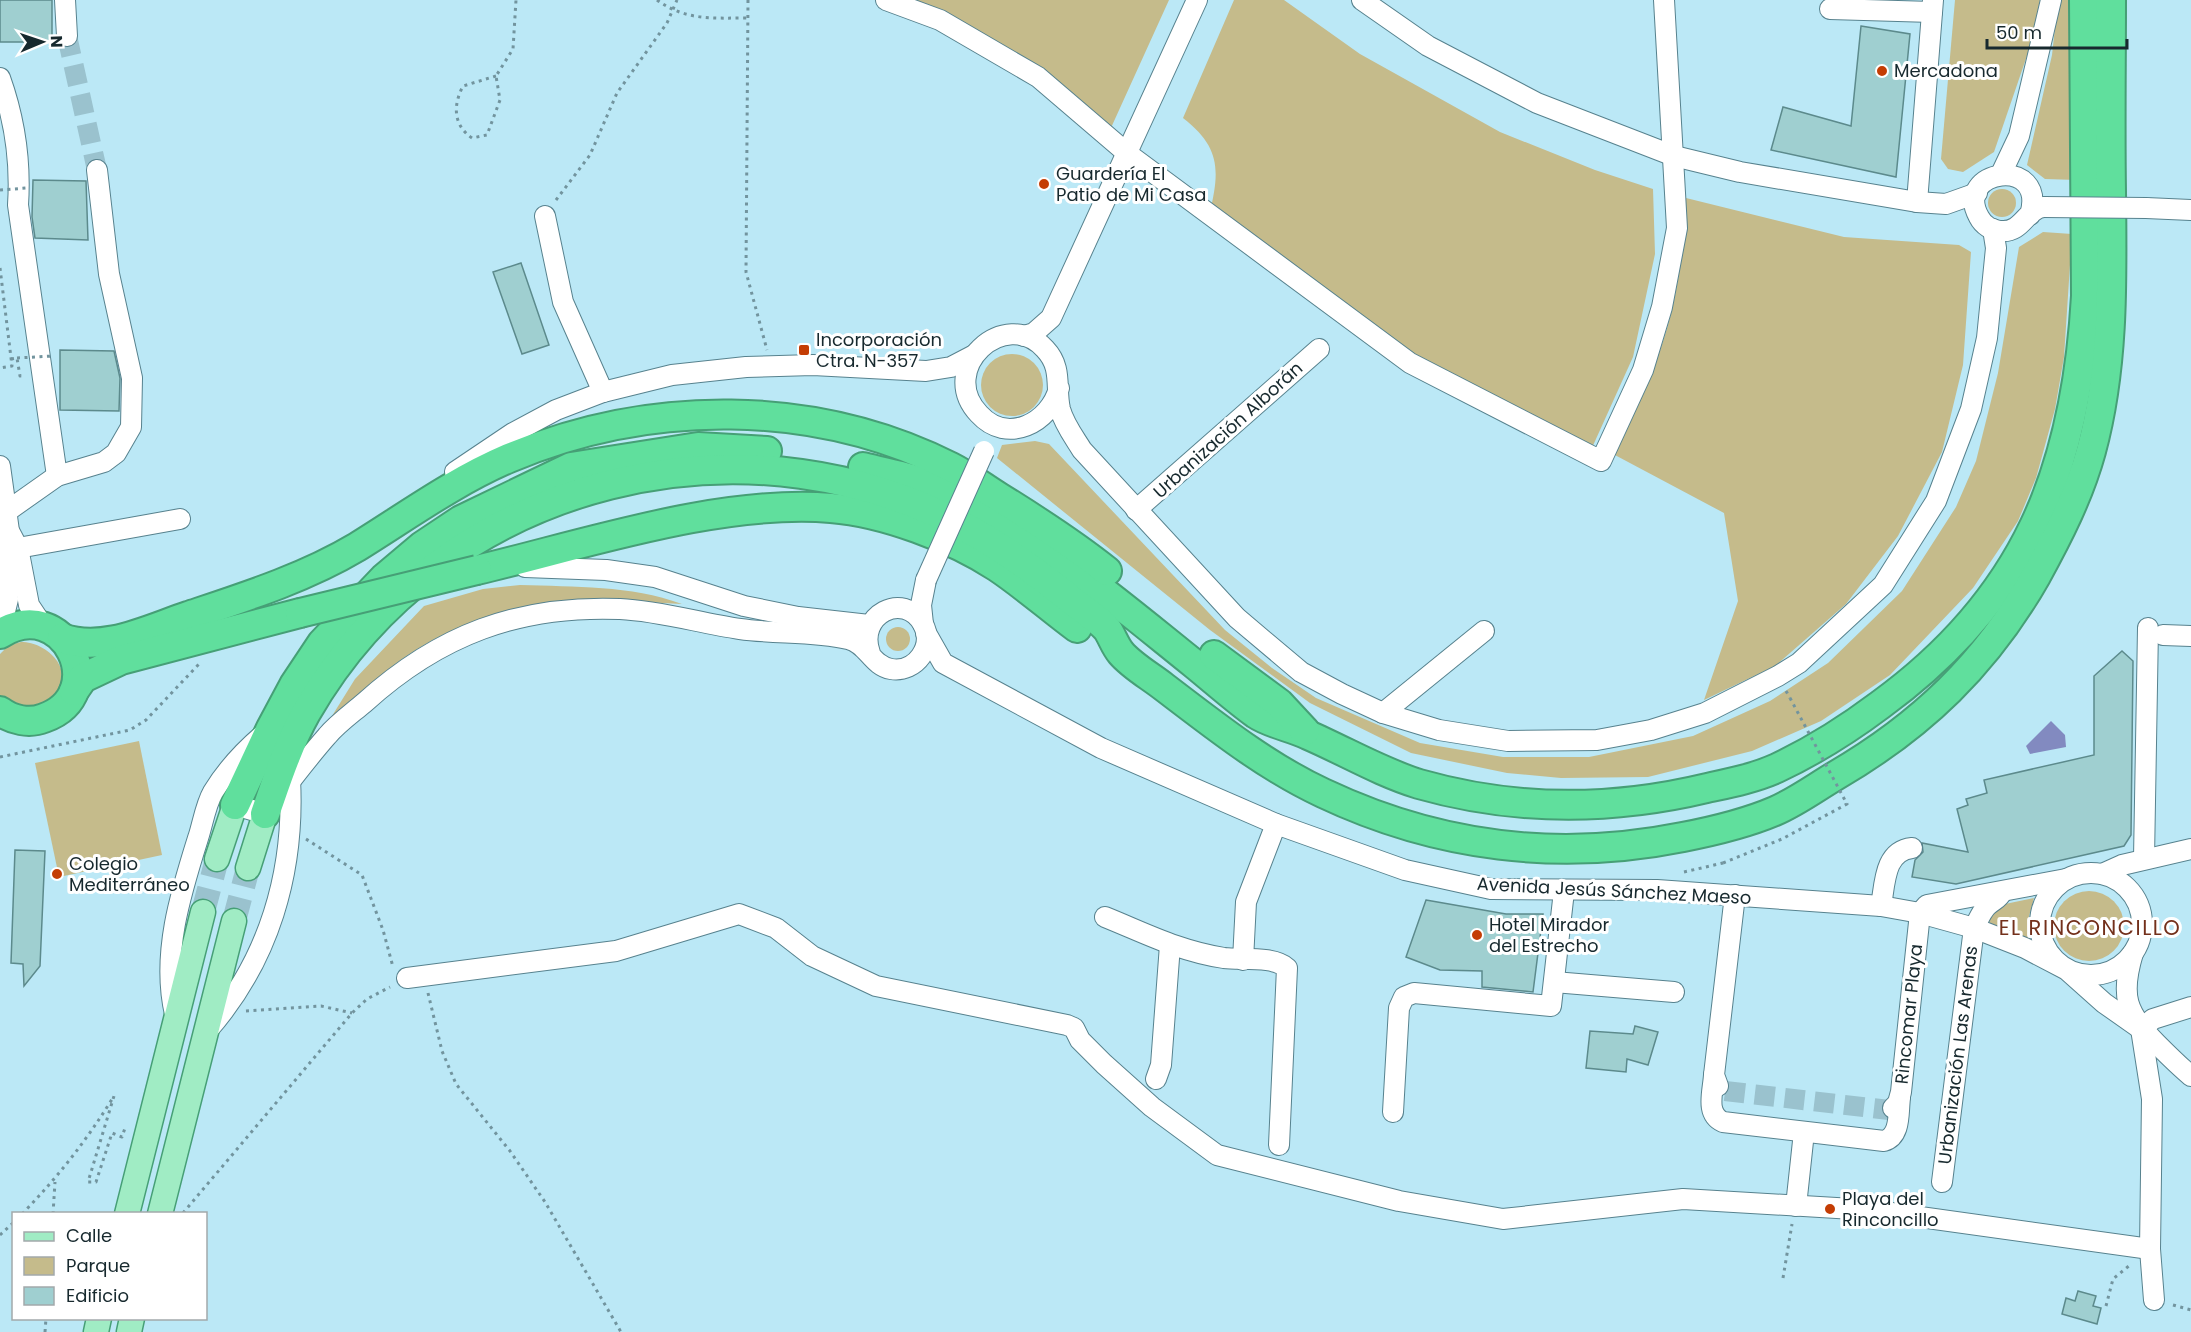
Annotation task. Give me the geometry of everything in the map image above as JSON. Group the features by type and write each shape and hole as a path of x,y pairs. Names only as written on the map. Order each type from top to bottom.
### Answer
{"highway":[{"path":"236,805 271,728 294,685 322,643 384,578 422,546 461,520 571,467 698,447 811,454 930,485 999,519 1064,562 1260,716 1308,735 1359,762 1417,783 1475,797 1530,805 1590,806 1644,801 1713,787 1773,770 1858,722 1942,654 1987,604 2026,540 2049,494 2074,411 2084,341 2086,296 2084,0"},
{"path":"0,711 16,719 39,720 60,710 83,678 121,660 300,613 688,519 746,510 832,508 860,512 919,530 960,547 996,567 1097,643 1122,655 1217,728 1277,769 1322,793 1372,814 1440,836 1550,851 1618,849 1706,833 1775,811 1874,753 1922,717 1960,681 2023,597 2073,503 2091,450 2106,370 2110,307 2111,0"},
{"path":"0,633 20,625 53,632 90,644 128,637 239,599 304,573 355,547 413,509 508,458 572,435 642,419 736,413 836,427 896,444 951,467 1069,541 1232,670 1279,703 1308,735"},
{"path":"265,814 288,751 306,714 354,645 407,590 477,538 579,491 640,476 702,469 755,469 809,473 871,488 925,507 986,538 1049,582 1104,626 1122,655"},
{"path":"53,632 75,657 77,669 74,692"}],"main road":[{"path":"217,859 236,805"},
{"path":"248,868 265,814"},
{"path":"128,1212 172,1044 203,912"},
{"path":"161,1212 234,921"}],"street":[{"path":"65,0 67,36"},
{"path":"886,0 940,20 1038,77 1128,154 1410,363 1601,461 1642,370 1662,307 1677,228 1664,0"},
{"path":"1059,388 1051,409 1034,424 1012,429 995,425 981,417 968,398 966,376 974,355 981,346 1001,336 1024,336 1034,333 1051,318 1197,0"},
{"path":"1362,0 1428,46 1537,103 1674,156 1740,172 1917,202 1946,204 1977,193"},
{"path":"2001,174 2019,136 2051,0"},
{"path":"1830,9 1933,6 1917,202"},
{"path":"0,78 16,139 20,172 18,205 57,476"},
{"path":"3,512 57,476 104,462 116,453 131,427 132,378 109,274 97,170"},
{"path":"1051,318 1051,355 1059,376 1060,409 1068,429 1082,450 1237,618 1301,672 1383,713 1439,730 1486,739 1554,743 1597,740 1651,730 1705,713 1799,663 1883,585 1936,501 1971,409 1987,338 1996,256 1987,224 1975,203 1977,193 1985,180 2001,174 2010,174 2024,183 2036,206"},
{"path":"1946,204 1953,210 2010,231 2018,227 2036,206"},
{"path":"2036,206 2191,210"},
{"path":"545,216 563,302 603,392"},
{"path":"1024,336 1039,343 1051,355"},
{"name":"Urbanización Alborán","path":"1136,510 1319,349"},
{"path":"413,509 424,493 513,433 556,410 603,392 672,375 771,366 813,365 926,371 951,368 974,355"},
{"path":"911,666 924,652 924,585 995,425"},
{"path":"0,466 3,512 14,540 29,605 53,632"},
{"path":"0,633 8,599 3,551 14,540 180,519"},
{"path":"477,570 538,566 606,570 655,577 744,606 798,617 869,626"},
{"path":"870,653 866,635 875,618 904,602 924,585"},
{"path":"236,805 265,814 328,735 405,668 454,639 495,624 540,613 618,609 653,612 740,629 847,638 864,646 877,662 892,669 936,666 943,663 925,629 910,611 891,609"},
{"path":"1383,713 1484,631"},
{"path":"2144,859 2156,632 2191,636"},
{"name":"Avenida Jesús Sánchez Maeso","path":"943,663 1101,748 1276,824 1405,870 1491,889 1657,890 1881,906 1920,913 1974,928 2025,948 2067,970"},
{"path":"177,1020 171,996 172,939 187,874 212,794 241,754 271,728"},
{"path":"205,1041 257,959 269,931 282,887 291,831 288,751"},
{"path":"1243,960 1246,902 1276,824"},
{"path":"1881,906 1889,863 1898,852 1912,848"},
{"path":"1920,913 1927,905 2066,879 2078,874 2102,874 2144,859 2191,849"},
{"path":"2102,874 2124,885 2138,905 2142,930 2127,975 2127,999 2130,1012 2141,1029 2152,1099 2150,1249 2154,1300"},
{"path":"2066,879 2048,895 2040,919 2043,943 2057,963 2104,1003 2141,1029 2191,1076"},
{"path":"1393,1112 1400,1003 1404,997 1413,993 1551,1006 1564,891"},
{"path":"1974,928 1983,911 1989,904 1998,900 2002,892"},
{"path":"1735,896 1719,1083 1711,1108 1718,1120 1804,1132 1796,1206"},
{"name":"Rincomar Playa","path":"1804,1132 1888,1140 1896,1131 1894,1104 1920,913"},
{"path":"407,978 616,951 739,914 776,928 812,956 876,986 1074,1028 1080,1040 1152,1107 1217,1155 1399,1201 1503,1219 1683,1199 1870,1210 2150,1249"},
{"path":"1106,917 1170,945 1197,954 1277,962 1285,965 1288,972 1279,1145"},
{"name":"Urbanización Las Arenas","path":"1942,1182 1974,928"},
{"path":"1156,1079 1161,1065 1170,945"},
{"path":"2067,970 2085,975 2104,974 2126,962 2133,953"},
{"path":"1554,982 1674,992"},
{"path":"2141,1029 2153,1019 2191,1007"}],"path":[{"path":"496,76 500,100 494,120 487,135 472,138 461,131 456,115 456,99 463,86 496,76 513,49 516,0"},
{"path":"657,0 672,11 700,18 747,18"},
{"path":"545,216 590,155 617,93 667,23 677,0"},
{"path":"748,0 746,272 771,366"},
{"path":"0,190 27,188"},
{"path":"0,268 12,366 0,368"},
{"path":"11,358 53,356"},
{"path":"0,757 130,730 146,720 206,658"},
{"path":"1723,863 1782,839 1847,804 1790,698"},
{"path":"291,831 323,848 362,875 383,930 391,966 407,978 427,988 442,1051 456,1084 510,1151 545,1202 621,1332"},
{"path":"184,1212 352,1013 367,999 407,978"},
{"path":"237,1012 321,1006 352,1013"},
{"path":"24,1212 55,1181 90,1134 114,1096 88,1182 96,1182 112,1133 122,1137 126,1126"},
{"path":"53,1212 55,1181"},
{"path":"1783,1278 1796,1206"},
{"path":"0,1235 12,1223"},
{"path":"2106,1306 2113,1279 2150,1249"}],"green space":[{"path":"916,0 1169,0 1110,130 1061,84 1017,53"},
{"path":"1234,0 1284,0 1360,54 1500,132 1595,170 1653,189 1655,254 1633,357 1591,450 1417,362 1210,212 1216,171 1214,160 1204,139 1183,118"},
{"path":"1955,0 2040,0 2030,47 1994,152 1963,172 1948,169 1941,159"},
{"path":"2058,0 2074,0 2077,180 2045,179 2027,165 2052,55"},
{"path":"2002,189 2012,193 2016,203 2012,213 2002,217 1992,213 1988,203 1992,193"},
{"path":"1686,198 1844,237 1959,245 1971,252 1963,365 1942,452 1898,536 1846,604 1775,666 1704,700 1738,601 1724,513 1613,454 1659,353 1671,315 1678,277"},
{"path":"2043,232 2072,234 2064,357 2055,409 2036,478 2018,521 1973,588 1890,675 1821,721 1752,751 1648,777 1561,778 1507,773 1411,753 1310,703 1210,630 997,458 1002,445 1035,441 1049,444 1225,630 1272,668 1316,698 1420,743 1503,757 1589,757 1693,736 1770,701 1828,663 1902,591 1956,507 1976,461 1998,373 2019,247"},
{"path":"1006,354 1018,354 1034,363 1041,373 1043,385 1041,397 1034,407 1018,416 1006,416 995,411 986,402 981,391 981,379 986,368 995,359"},
{"path":"520,585 622,590 682,604 574,602 506,612 473,622 441,636 408,655 376,679 327,724 355,679 424,606 483,589"},
{"path":"898,627 907,630 910,639 907,648 898,651 889,648 886,639 889,630"},
{"path":"21,642 31,643 49,652 61,668 60,687 54,696 33,709 8,704 0,697 0,654 9,645"},
{"path":"139,741 162,855 59,877 35,763"},
{"path":"2082,891 2096,891 2109,897 2118,906 2124,919 2122,939 2114,951 2096,961 2082,961 2069,955 2060,946 2054,933 2054,919 2060,906 2069,897"},
{"path":"2034,898 2028,920 2030,941 1991,926 1988,919 2005,904"}],"water":[{"path":"2051,721 2065,735 2066,747 2030,754 2026,746"}],"building":[{"path":"0,0 52,0 52,42 0,42"},
{"name":"Mercadona","path":"1861,26 1910,34 1896,177 1771,150 1783,107 1851,126"},
{"path":"33,180 86,181 88,240 35,238 32,217"},
{"path":"521,263 549,345 522,354 493,272"},
{"path":"60,350 114,351 120,378 119,411 60,410"},
{"path":"2122,651 2133,661 2131,835 2124,846 1956,884 1912,877 1915,860 1923,852 1922,843 1968,852 1957,809 1968,805 1966,799 1987,793 1984,780 2094,755 2094,676"},
{"path":"15,850 45,851 40,966 24,986 23,964 11,963"},
{"name":"Hotel Mirador del Estrecho","path":"1426,900 1506,914 1543,914 1533,992 1482,987 1482,971 1440,970 1406,957"},
{"path":"1635,1026 1658,1032 1648,1065 1627,1059 1626,1072 1586,1068 1590,1031 1633,1034"},
{"path":"2078,1291 2096,1296 2093,1306 2101,1308 2097,1324 2062,1314 2066,1298 2075,1301"}],"tunnel":[{"path":"67,36 97,170"},
{"path":"203,912 217,859"},
{"path":"234,921 248,868"},
{"path":"1725,1091 1889,1110"}],"place":[{"name":"Mercadona","path":"1882,71"},
{"name":"Guardería El Patio de Mi Casa","path":"1044,184"},
{"name":"Incorporación Ctra. N-357","path":"804,350"},
{"name":"Colegio Mediterráneo","path":"57,874"},
{"name":"Hotel Mirador del Estrecho","path":"1477,935"},
{"name":"Playa del Rinconcillo","path":"1830,1209"}],"district":[{"name":"EL RINCONCILLO","path":"2090,928"}]}
